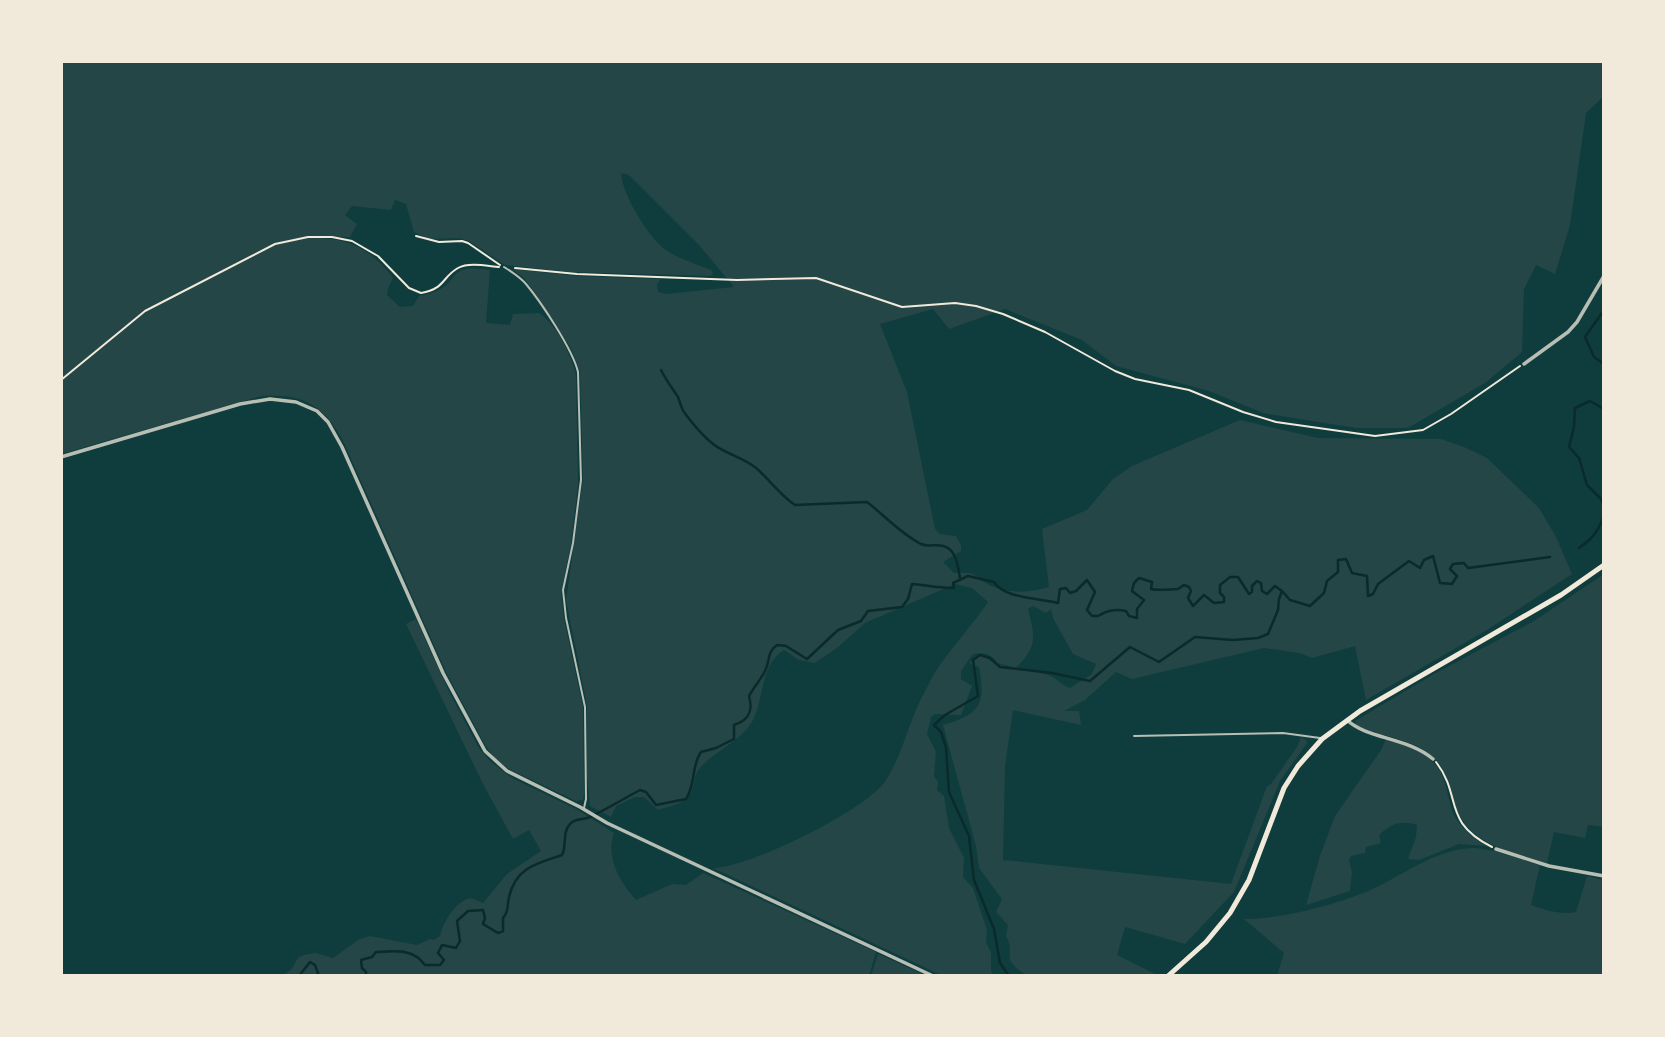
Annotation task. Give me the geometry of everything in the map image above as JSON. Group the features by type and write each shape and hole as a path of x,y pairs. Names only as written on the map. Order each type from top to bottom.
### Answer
{"main road":[{"path":"1168,976 1206,942 1230,913 1249,880 1284,788 1298,766 1322,739 1347,719 1561,595 1604,565"}],"street":[{"path":"1524,364 1569,332 1604,276"},
{"path":"61,457 251,401 287,399 317,411 328,422 342,447 443,673 482,746 492,759 507,771 607,823 933,976"},
{"path":"1347,719 1358,728 1415,746 1433,759"},
{"path":"1496,849 1549,866 1604,876"}],"lane":[{"path":"504,267 517,275 530,290 564,340 578,372 581,480 563,593 585,707 586,811"},
{"path":"1134,736 1283,733 1322,739"}],"path":[{"path":"416,236 439,242 468,243 504,267"},
{"path":"61,380 145,311 275,244 308,237 332,237 352,242 378,256 415,293 426,293 437,288 463,266 577,274 737,280 816,278 902,307 955,303 975,306 1003,314 1045,332 1115,371 1135,379 1189,390 1276,422 1375,436 1423,430 1524,364"},
{"path":"1433,759 1445,776 1460,822 1470,833 1496,849"}],"shaded area":[{"path":"61,61 1604,61 1604,96 1586,113 1570,225 1555,274 1536,265 1524,289 1522,352 1485,383 1408,428 1356,428 1263,413 1209,391 1116,366 1082,340 1005,309 949,329 933,309 880,324 907,392 935,529 940,534 956,536 961,545 961,551 943,562 954,573 971,574 996,588 1011,591 1049,587 1042,529 1087,510 1113,479 1132,466 1240,420 1318,438 1441,439 1464,447 1487,458 1539,508 1556,537 1572,574 1487,630 1366,700 1355,646 1312,658 1299,653 1264,648 1132,679 1116,672 1085,700 1064,711 1079,711 1081,725 1013,710 1005,766 1003,860 1231,884 1267,786 1297,747 1301,737 1307,741 1280,781 1234,892 1185,944 1125,927 1117,955 1155,974 1153,976 1026,975 1010,960 1006,936 1008,925 996,912 1002,899 979,868 976,846 943,725 965,717 978,706 982,691 979,667 969,663 980,654 973,654 961,671 961,679 972,686 961,715 935,714 931,717 927,734 936,752 934,776 938,782 937,790 944,796 949,828 964,858 963,877 973,888 987,930 986,942 991,953 991,970 994,976 943,976 713,868 752,859 804,836 853,808 884,783 934,674 988,602 972,588 955,584 865,623 815,663 799,660 784,650 771,663 749,726 699,769 692,791 677,804 658,810 644,797 635,797 616,806 611,817 590,806 587,706 566,600 583,480 580,372 572,350 532,289 524,278 512,269 577,276 661,279 657,284 658,292 666,294 734,287 699,245 629,175 621,173 630,201 655,239 672,254 711,270 711,276 570,272 505,265 469,241 459,238 429,239 414,232 406,204 395,200 391,210 352,206 345,215 357,224 350,237 308,237 350,243 374,257 393,278 387,295 400,307 413,306 419,296 442,288 462,270 490,270 486,323 510,325 513,314 539,313 557,332 567,350 576,375 578,485 571,543 561,593 583,707 583,800 576,801 509,769 494,757 485,745 446,672 345,445 330,420 312,405 290,397 261,396 61,454","holes":["1033,606 1046,613 1051,609 1053,618 1073,654 1096,664 1092,674 1070,688 1049,675 1004,666 997,663 1016,668 1028,653 1033,640 1028,609","980,654 992,657 997,663"]},
{"path":"1604,574 1604,827 1588,825 1585,838 1554,832 1547,863 1504,850 1479,837 1468,828 1460,816 1449,784 1434,758 1416,746 1356,725 1355,721 1434,674 1534,621"},
{"path":"416,619 450,694 479,748 490,761 512,778 578,810 614,833 611,851 613,860 636,900 672,884 686,885 703,873 876,952 869,976 281,976 291,970 298,958 304,955 316,953 333,958 358,940 370,936 417,945 434,940 440,936 446,920 462,901 469,899 483,903 507,874 541,851 529,830 513,839 482,782 406,624"},
{"path":"1386,739 1420,752 1436,765 1459,823 1488,846 1459,844 1419,860 1408,859 1416,837 1417,825 1397,824 1379,835 1381,843 1366,847 1365,853 1351,856 1350,891 1306,905 1335,816"},
{"path":"1476,848 1540,865 1531,905 1547,910 1576,912 1587,876 1604,880 1604,976 1277,976 1284,953 1244,919 1276,916 1328,905 1375,888 1436,856"},
{"path":"878,954 927,976 871,976"}],"waterway":[{"path":"1604,310 1585,337 1594,357 1604,364"},
{"path":"661,370 684,412 705,437 756,468 795,505 867,502 914,540 924,545 941,545 948,548 955,557 960,578"},
{"path":"1604,409 1590,401 1575,408 1569,447 1579,458 1587,485 1604,506"},
{"path":"1579,548 1595,534 1604,514"},
{"path":"1282,591 1290,600 1310,606 1324,593 1327,581 1338,572 1338,560 1346,559 1352,573 1367,576 1368,596 1373,594 1378,584 1409,561 1420,568 1424,560 1433,556 1440,583 1452,584 1457,576 1450,569 1453,564 1464,563 1468,568 1550,557"},
{"path":"366,976 361,960 372,957 376,952 409,953 425,965 440,965 444,960 438,953 442,945 456,948 460,941 457,921 468,911 483,910 483,924 498,933 503,931 503,918 517,879 528,868 562,855 566,831 572,822 590,817 640,790 646,792 656,805 686,799 698,757 701,752 734,739 734,725 749,714 749,696 765,671 771,651 777,645 786,646 807,659 838,630 861,621 868,611 902,607 908,599 912,584 954,588 953,583 968,576 994,582 999,588 1014,595 1058,603 1060,589 1066,588 1070,593 1087,580 1095,592 1087,610 1092,616 1118,610 1126,611 1129,616 1137,618 1137,609 1144,600 1132,591 1139,578 1152,582 1151,589 1154,590 1178,589 1184,585 1189,587 1191,591 1188,598 1193,606 1204,595 1214,603 1224,602 1220,585 1230,577 1238,577 1249,594 1257,581 1261,583 1262,591 1267,594 1275,586 1282,591"},
{"path":"1009,976 1000,963 994,929 974,880 969,836 949,792 946,747 941,732 934,725 945,715 978,696 973,660 980,655 990,658 1000,667 1090,681 1130,647 1159,662 1195,637 1233,640 1258,638 1268,634 1282,591"},
{"path":"299,976 310,962 315,965 319,976"}]}
